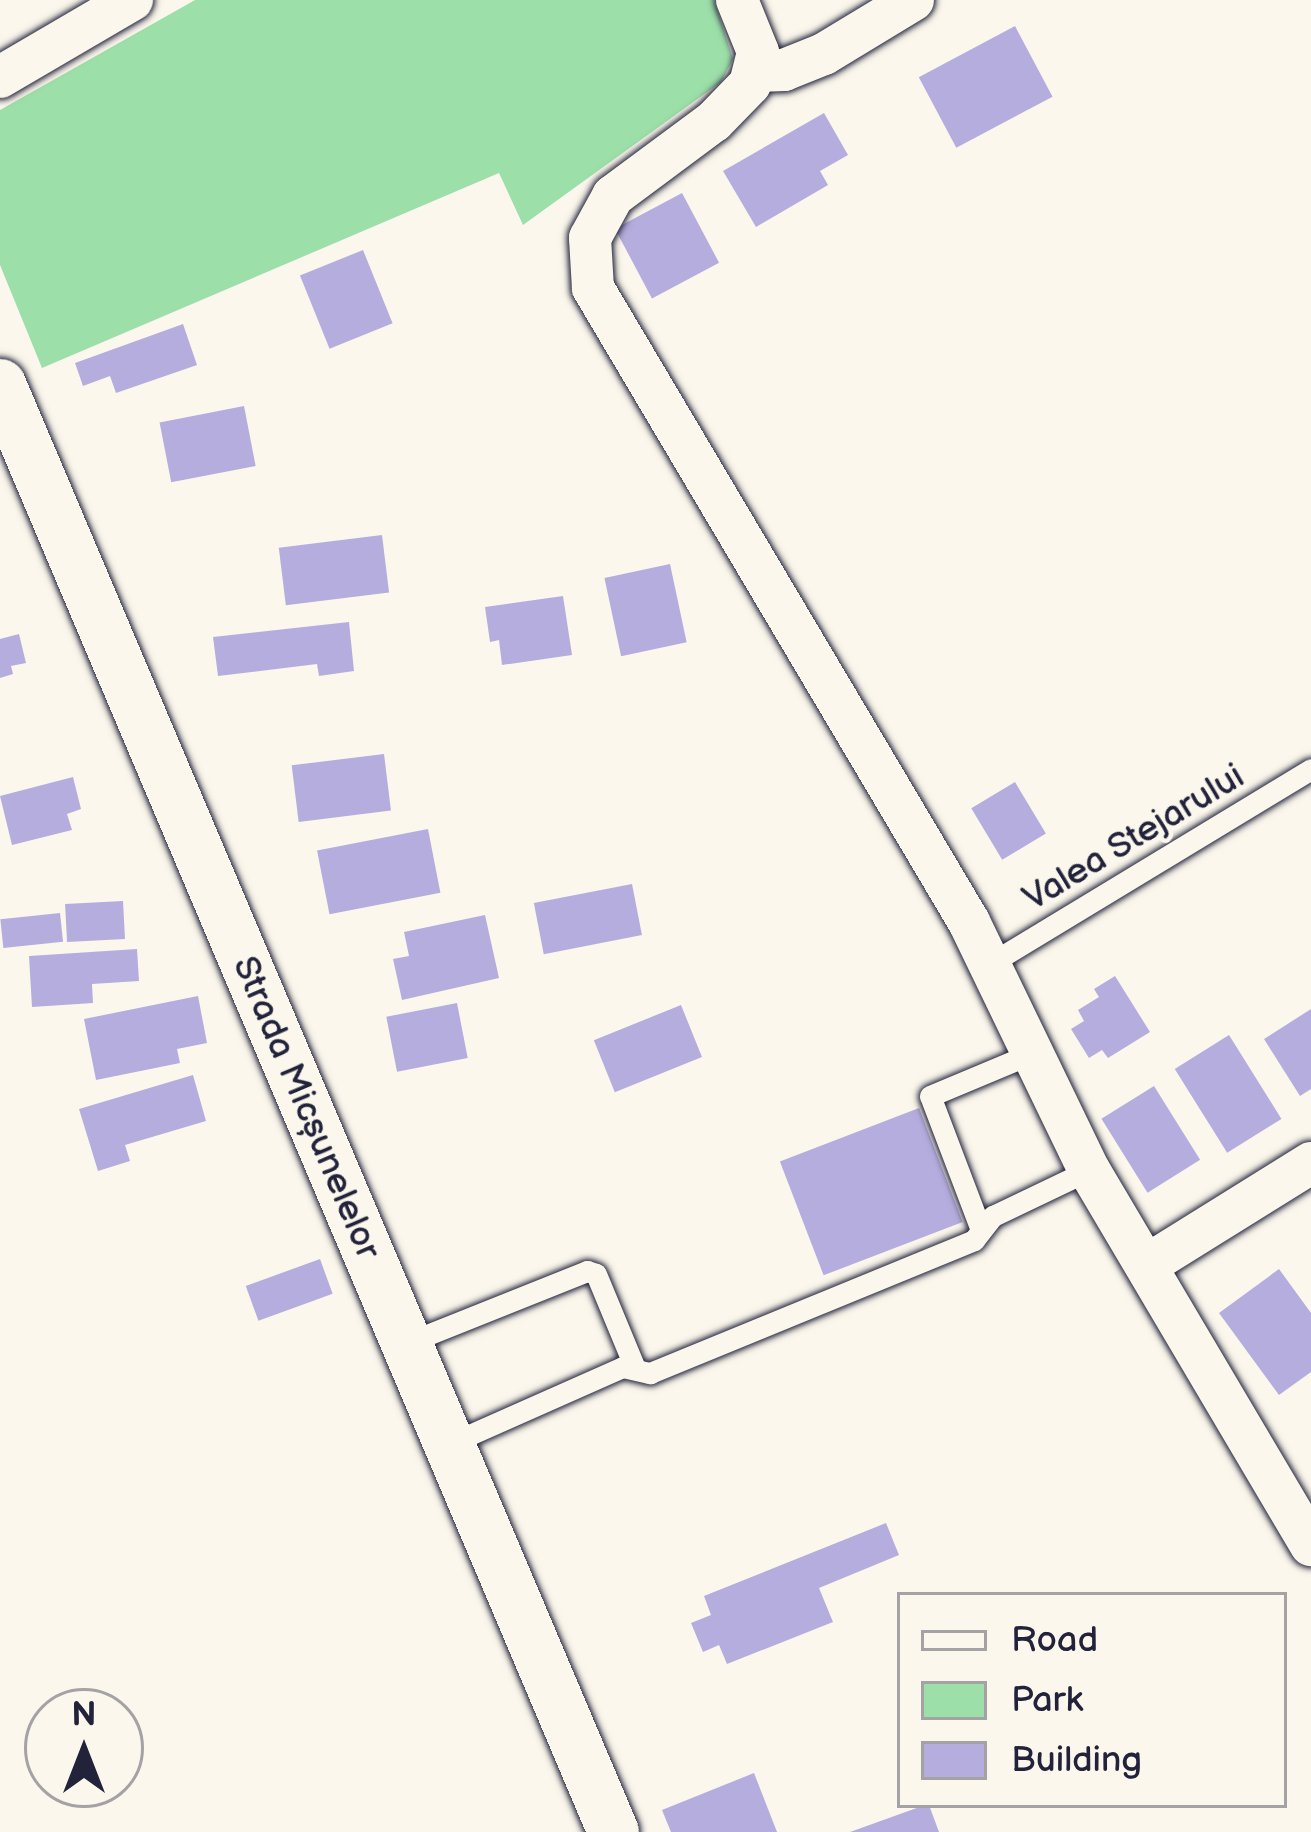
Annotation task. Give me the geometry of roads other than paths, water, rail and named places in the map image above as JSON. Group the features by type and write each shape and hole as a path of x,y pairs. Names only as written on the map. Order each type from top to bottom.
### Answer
{"street":[{"path":"0,76 132,0"},
{"path":"737,0 753,32 757,71 742,97 613,196 590,238 592,288 991,963 1089,1170 1311,1545"},
{"path":"757,71 784,70 824,54 913,0"},
{"name":"Strada Micșunelelor","path":"0,384 613,1832"},
{"path":"1147,1265 1311,1162"}],"lane":[{"name":"Valea Stejarului","path":"991,963 1311,769"},
{"path":"981,1230 930,1096 1033,1053"},
{"path":"448,1444 623,1367 650,1373 974,1240 994,1216 1089,1170"},
{"path":"406,1344 587,1271 596,1274 635,1368"}]}
